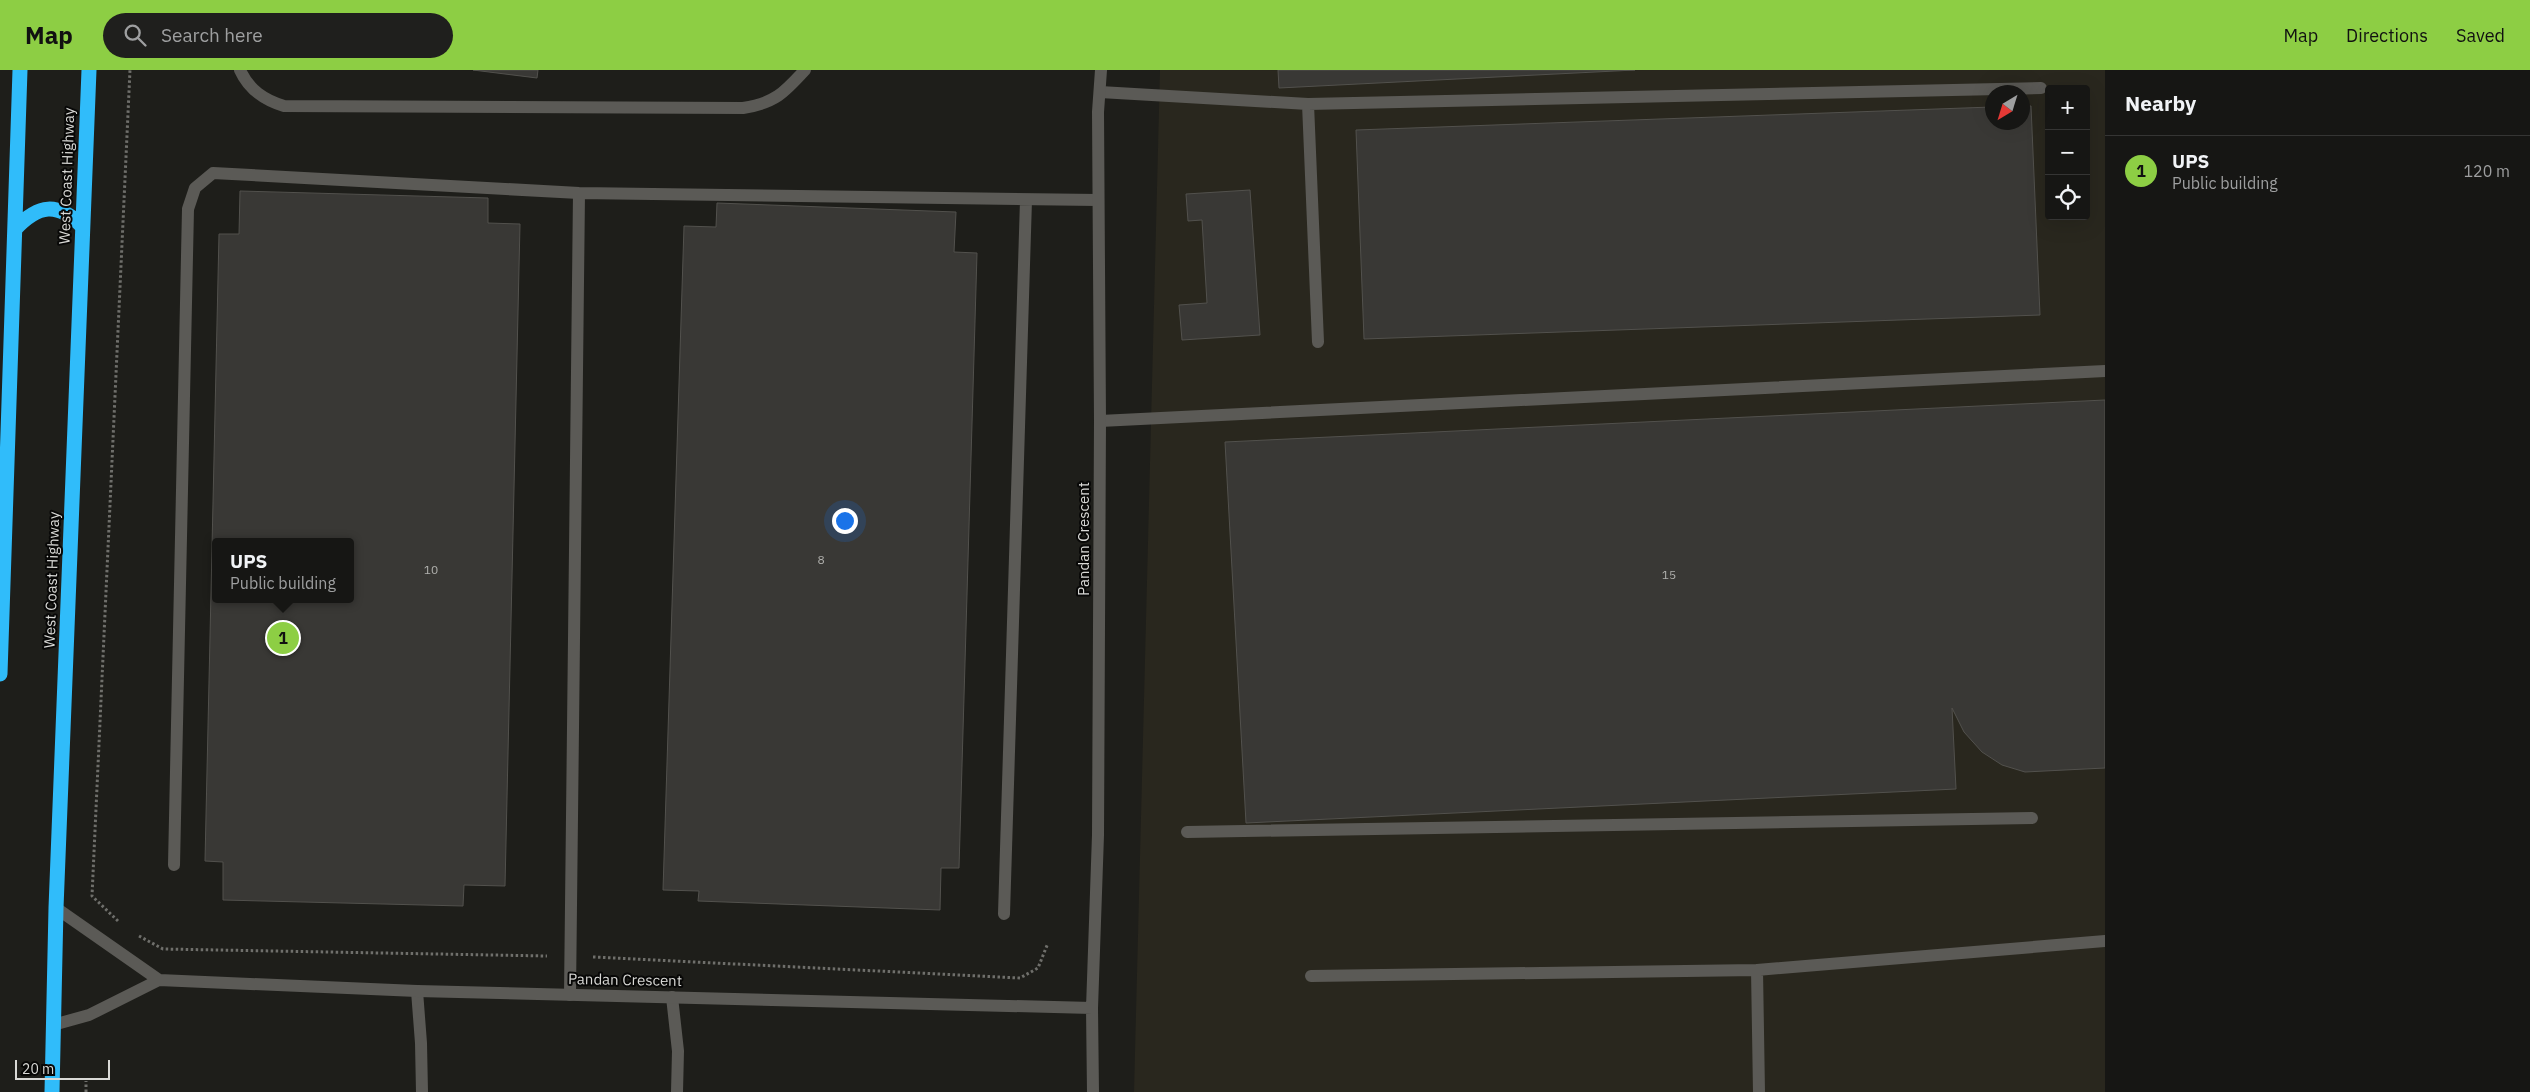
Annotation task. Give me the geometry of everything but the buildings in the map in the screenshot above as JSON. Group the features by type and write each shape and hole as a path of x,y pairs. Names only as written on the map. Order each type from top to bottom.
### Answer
{"highway":[{"path":"0,674 20,70"},
{"name":"West Coast Highway","path":"52,1092 56,908 89,70"},
{"path":"15,229 27,217 39,210 52,208 69,213 82,226"}],"street":[{"path":"240,70 245,81 265,100 284,106 308,108 743,108 763,105 776,99 806,70"},
{"name":"Pandan Crescent","path":"1093,1092 1092,1008 1098,835 1100,422 1098,200 1101,70"},
{"path":"1100,92 1308,104 2041,88"},
{"path":"1308,104 1318,342"},
{"path":"174,865 188,209 195,188 213,173 579,193 1098,200"},
{"path":"570,995 579,193"},
{"path":"1004,914 1026,200"},
{"path":"1100,422 2105,372"},
{"path":"1186,832 2032,818"},
{"path":"56,908 159,980"},
{"path":"1311,976 1757,970 2105,941"},
{"path":"1757,970 1759,1092"},
{"name":"Pandan Crescent","path":"53,1025 89,1015 159,980 417,991 1092,1008"},
{"path":"417,991 422,1092"},
{"path":"672,997 678,1052 677,1092"}],"path":[{"path":"124,927 92,896 130,70"},
{"path":"132,932 163,949 571,956 1020,978 1038,968 1048,943"},
{"path":"86,1081 86,1092"}],"shaded area":[{"path":"1160,70 2105,70 2105,1092 1134,1092"}],"place":[{"name":"UPS","path":"283,638"}]}
